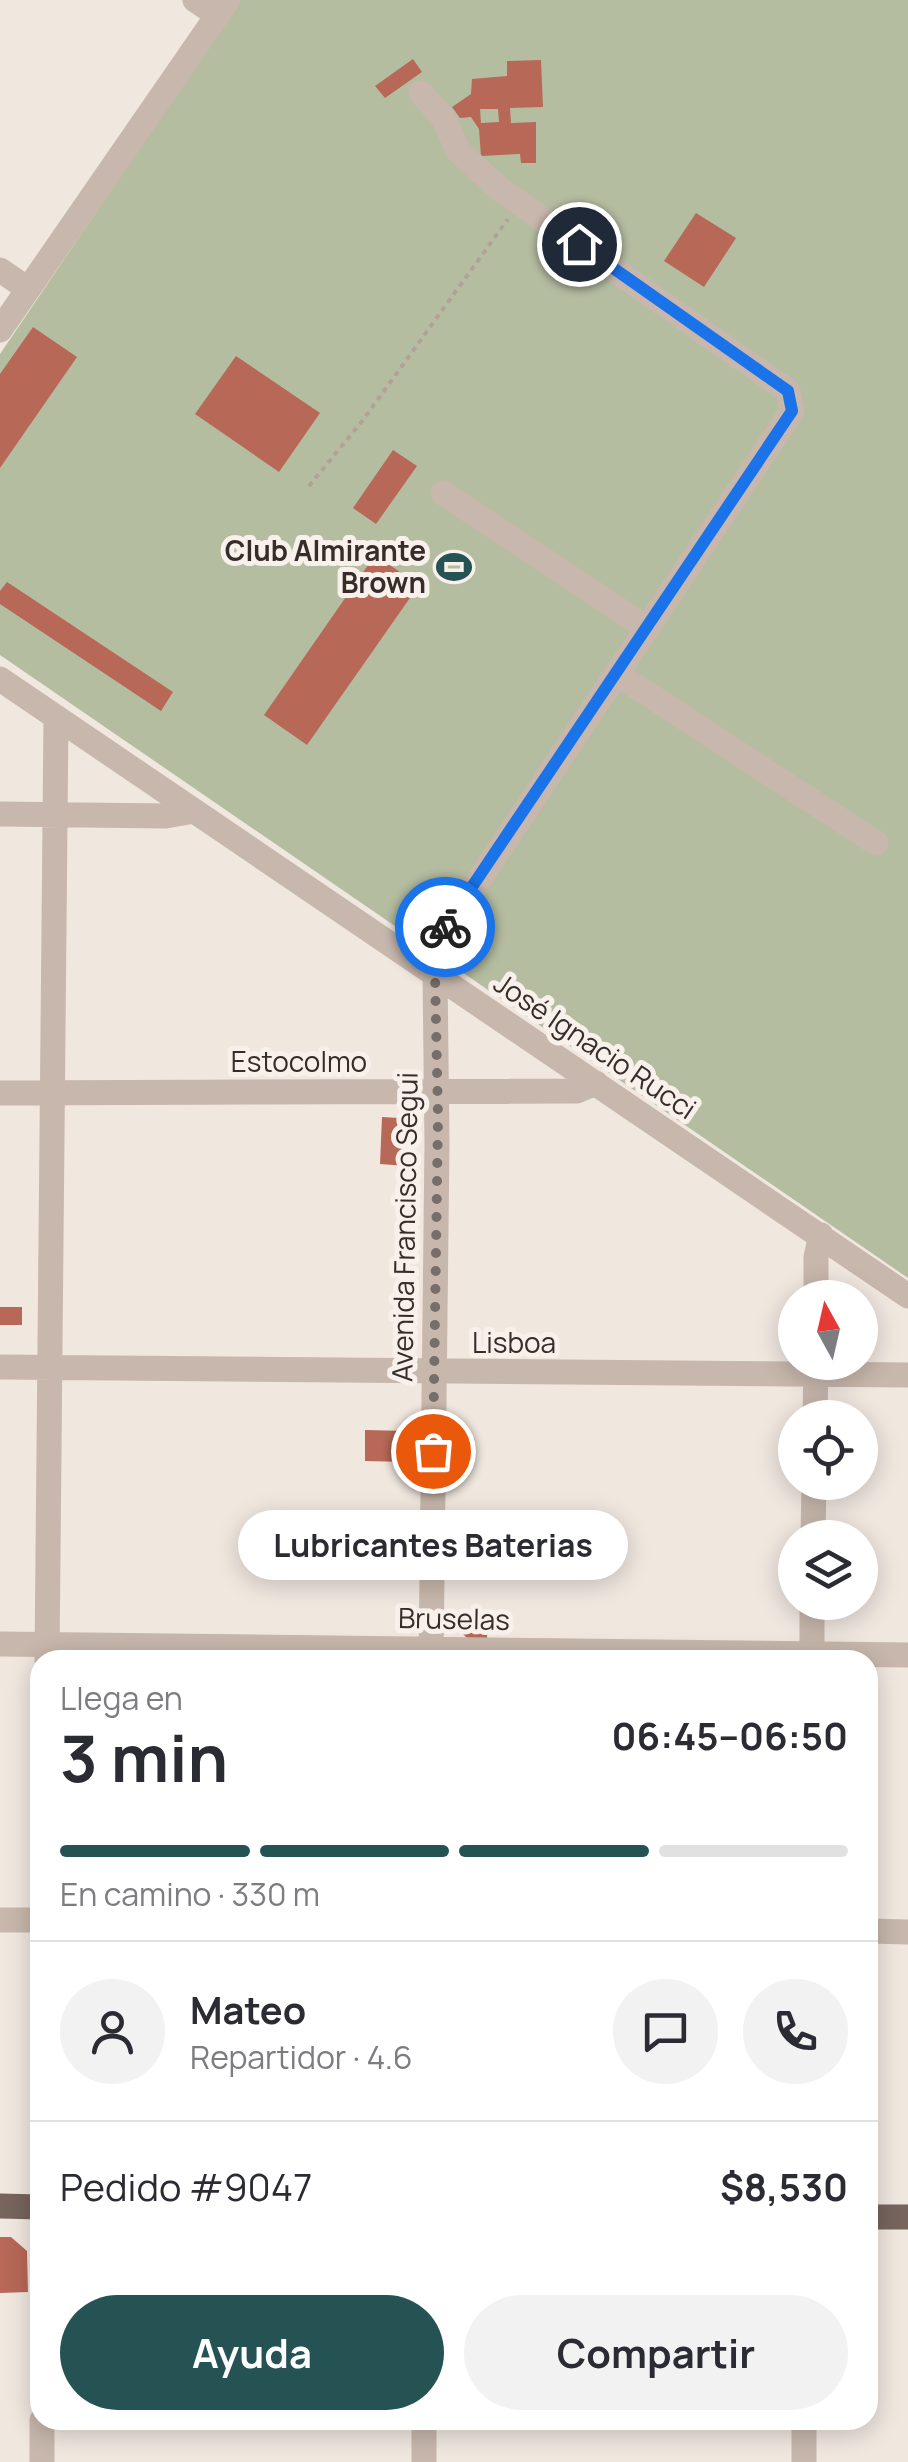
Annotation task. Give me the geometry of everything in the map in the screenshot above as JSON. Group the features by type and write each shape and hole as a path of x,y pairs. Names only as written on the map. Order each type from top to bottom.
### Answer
{"main road":[{"path":"0,2206 30,2206"},
{"path":"878,2217 908,2217"}],"street":[{"path":"0,330 222,8 195,0"},
{"path":"421,92 444,119 458,152 519,203"},
{"name":"Avenida Francisco Segui","path":"431,1650 438,1092 435,974 431,960 440,936 792,411 788,391 519,203"},
{"path":"0,270 28,289"},
{"path":"443,493 648,629"},
{"path":"617,674 876,843"},
{"name":"José Ignacio Rucci","path":"0,679 908,1296"},
{"path":"47,1650 56,717"},
{"path":"0,814 166,816 194,810"},
{"name":"Estocolmo","path":"0,1093 577,1091 596,1083"},
{"path":"816,1280 821,1235"},
{"name":"Lisboa","path":"0,1367 434,1372 778,1369"},
{"name":"Lisboa","path":"878,1373 908,1375"},
{"path":"812,1620 812,1650"},
{"name":"Bruselas","path":"0,1644 35,1650"},
{"name":"Bruselas","path":"878,1655 908,1654"},
{"path":"0,1920 30,1920"},
{"path":"878,1931 908,1932"},
{"path":"42,2430 42,2462"},
{"path":"424,2430 424,2462"},
{"path":"804,2430 804,2462"}],"path":[{"path":"309,486 363,420 519,203"}],"green space":[{"name":"Club Almirante Brown","path":"240,0 908,0 908,1278 0,655 0,354"}],"building":[{"path":"413,59 422,72 385,98 375,86"},
{"path":"541,60 543,107 510,108 511,123 536,122 536,163 521,163 520,154 481,156 479,129 471,117 460,118 452,107 471,94 472,79 507,76 507,61","holes":["480,109 498,109 499,122 481,123"]},
{"path":"696,213 736,238 704,287 664,261"},
{"path":"33,327 77,357 0,468 0,374"},
{"path":"236,356 320,413 279,472 195,414"},
{"path":"393,450 417,466 376,524 353,508"},
{"path":"375,555 419,585 307,745 264,715"},
{"path":"7,582 173,692 161,711 0,604 0,591"},
{"path":"382,1117 399,1118 408,1131 407,1166 380,1164"},
{"path":"0,1307 22,1307 22,1325 0,1325"},
{"path":"365,1430 408,1431 408,1462 365,1461"},
{"path":"455,1611 488,1612 487,1639 468,1639 455,1626"},
{"path":"0,2237 11,2237 27,2251 28,2292 0,2293"}],"way so far":[{"path":"433,1451 438,1092 435,974 431,960 445,927"}],"place":[{"name":"Club Almirante Brown","path":"454,567"},
{"name":"Lubricantes Baterias","path":"433,1451"}],"route":[{"path":"445,927 792,411 788,391 579,244"}]}
